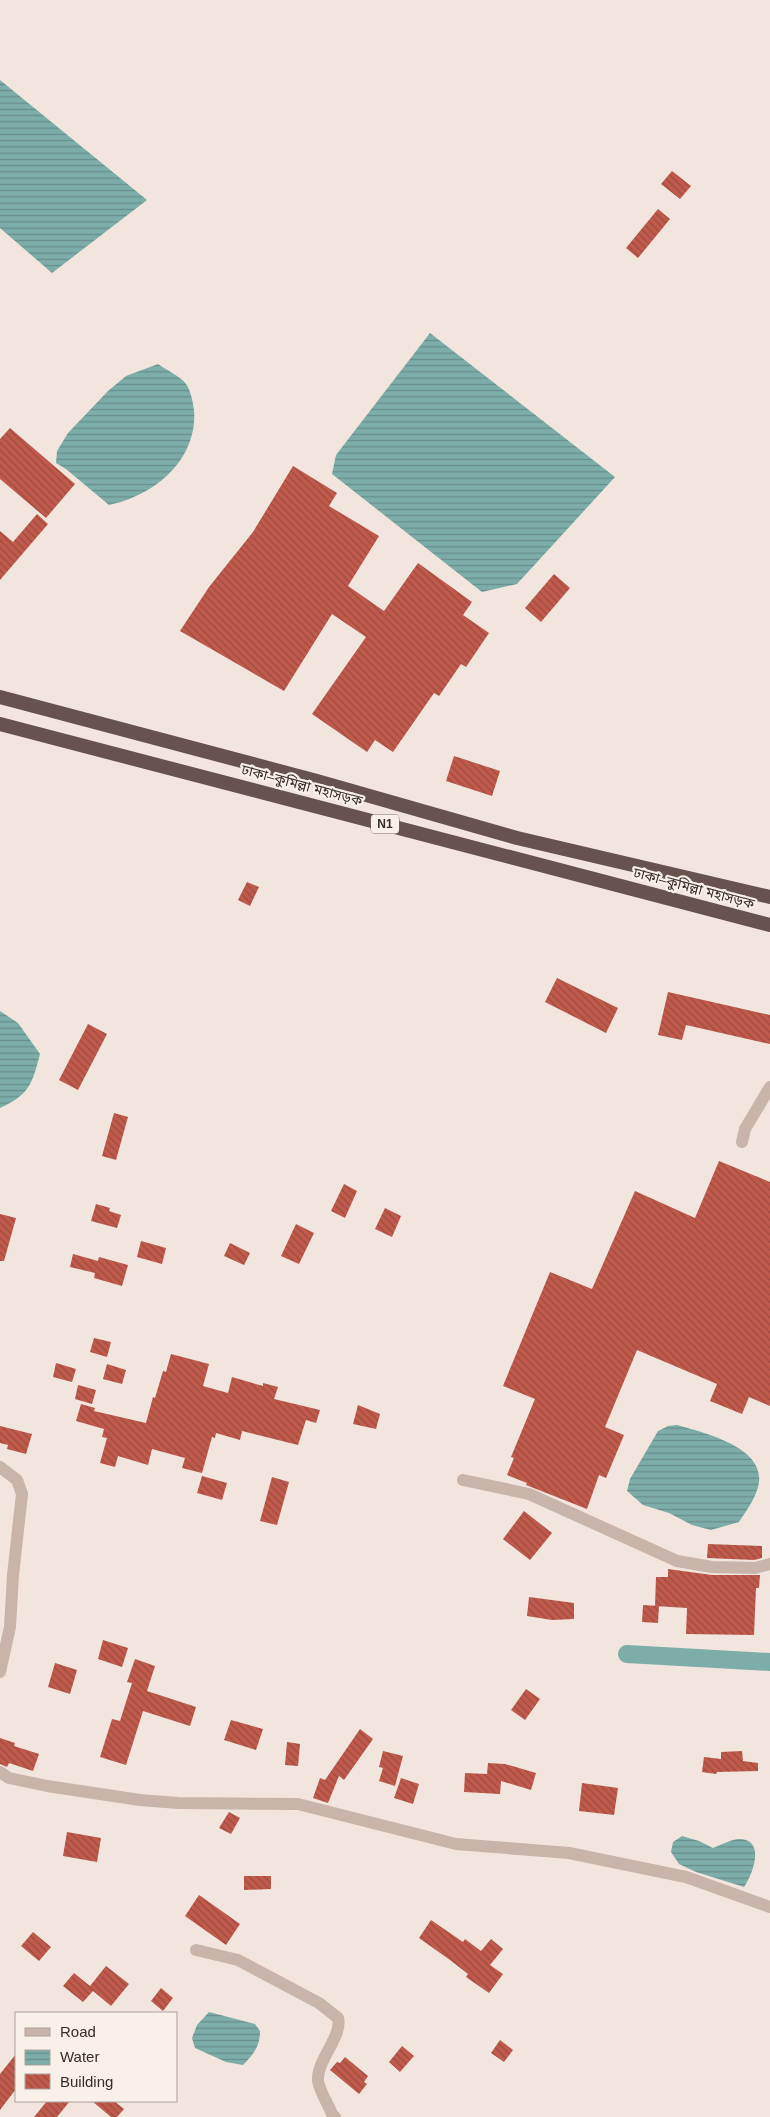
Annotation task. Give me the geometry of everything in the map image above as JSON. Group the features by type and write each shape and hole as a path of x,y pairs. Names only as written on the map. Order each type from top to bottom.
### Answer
{"highway":[{"name":"ঢাকা–কুমিল্লা মহাসড়ক","path":"0,697 317,781 517,838 770,897"},
{"name":"ঢাকা–কুমিল্লা মহাসড়ক","path":"0,724 770,925"}],"street":[{"path":"742,1142 745,1129 770,1087"},
{"path":"0,1468 17,1480 22,1494 13,1575 10,1626 0,1672"},
{"path":"462,1480 529,1494 677,1561 712,1567 754,1568 770,1564"},
{"path":"0,1772 9,1778 47,1786 140,1800 178,1803 298,1804 456,1844 569,1853 686,1877 770,1907"},
{"path":"196,1950 238,1960 319,2003 338,2018 338,2027 326,2052 318,2080 335,2117"}],"water":[{"path":"0,80 147,200 52,273 0,228"},
{"path":"430,333 615,477 517,584 482,592 332,474 336,455"},
{"path":"158,364 180,378 186,384 192,397 194,410 193,428 189,445 181,460 157,484 126,500 109,505 66,469 56,463 57,451 68,433 108,391 126,376"},
{"path":"0,1011 18,1023 40,1054 32,1081 24,1093 0,1108"},
{"path":"677,1425 732,1444 745,1452 754,1462 759,1473 757,1491 739,1522 711,1530 692,1525 669,1513 643,1505 627,1491 630,1479 658,1431 668,1426"},
{"path":"682,1836 713,1848 739,1839 747,1841 752,1845 755,1851 755,1858 751,1874 744,1887 696,1872 679,1864 671,1852 673,1842"},
{"path":"209,2012 255,2024 260,2031 256,2050 243,2065 226,2062 195,2048 192,2038 197,2025"}],"building":[{"path":"672,171 691,186 680,199 661,184"},
{"path":"658,209 670,219 638,258 626,248"},
{"path":"10,428 75,484 46,518 0,479 0,439"},
{"path":"293,466 337,493 329,506 379,536 348,586 384,611 418,563 472,602 463,615 489,633 466,667 461,664 439,696 434,693 393,752 375,740 367,752 312,714 366,637 332,614 284,691 180,631 209,587 253,532"},
{"path":"37,514 48,524 0,580 0,531 13,542"},
{"path":"554,574 570,588 541,622 525,608"},
{"path":"454,756 500,771 492,796 446,781"},
{"path":"247,882 259,887 250,906 238,900"},
{"path":"557,978 618,1008 606,1033 545,1002"},
{"path":"668,992 770,1015 770,1044 686,1025 682,1040 658,1035"},
{"path":"88,1024 107,1034 78,1090 59,1080"},
{"path":"114,1113 128,1117 116,1160 102,1156"},
{"path":"719,1161 770,1182 770,1406 749,1397 742,1414 710,1401 717,1384 637,1350 605,1427 624,1435 606,1478 599,1475 587,1509 526,1485 527,1483 507,1475 514,1458 511,1457 535,1399 503,1386 550,1272 592,1289 635,1191 695,1218"},
{"path":"344,1184 357,1191 345,1218 331,1211"},
{"path":"96,1204 110,1208 109,1211 121,1215 117,1228 91,1221"},
{"path":"385,1208 401,1216 392,1237 375,1229"},
{"path":"0,1214 16,1218 4,1261 0,1261"},
{"path":"296,1224 314,1233 299,1264 281,1256"},
{"path":"141,1241 166,1248 162,1264 137,1257"},
{"path":"230,1243 250,1253 244,1265 224,1256"},
{"path":"73,1254 98,1261 99,1257 128,1265 122,1286 94,1278 95,1273 70,1267"},
{"path":"94,1338 111,1342 107,1357 90,1352"},
{"path":"171,1354 209,1364 203,1386 228,1393 232,1377 263,1386 263,1383 278,1387 274,1399 320,1410 316,1423 306,1420 298,1445 242,1431 240,1440 216,1433 215,1438 212,1437 202,1473 182,1468 185,1458 152,1449 148,1465 118,1456 115,1467 100,1463 107,1438 102,1437 104,1429 76,1421 81,1404 95,1408 94,1411 146,1423 153,1397 155,1398 163,1371 166,1372"},
{"path":"56,1363 76,1369 72,1382 53,1377"},
{"path":"107,1364 126,1370 122,1384 103,1379"},
{"path":"78,1385 96,1390 92,1404 75,1399"},
{"path":"358,1405 380,1414 376,1429 353,1424"},
{"path":"0,1426 32,1434 26,1454 7,1449 8,1445 0,1443"},
{"path":"202,1476 227,1483 222,1500 197,1493"},
{"path":"272,1477 289,1482 277,1525 260,1521"},
{"path":"524,1511 552,1533 530,1560 503,1539"},
{"path":"708,1544 762,1546 762,1558 754,1560 707,1558"},
{"path":"668,1569 712,1575 760,1575 759,1588 756,1588 754,1635 686,1634 687,1608 655,1606 656,1577 668,1577"},
{"path":"529,1597 574,1603 574,1619 552,1620 527,1616"},
{"path":"643,1605 659,1606 658,1623 642,1622"},
{"path":"103,1640 128,1648 122,1667 98,1659"},
{"path":"135,1659 155,1666 147,1691 196,1707 190,1726 143,1711 126,1765 100,1757 112,1719 120,1721 132,1683 127,1682"},
{"path":"55,1663 77,1670 70,1694 48,1687"},
{"path":"526,1689 540,1699 525,1720 511,1710"},
{"path":"231,1720 263,1729 256,1750 224,1740"},
{"path":"360,1729 373,1739 344,1780 339,1776 328,1803 313,1798 320,1778 325,1780"},
{"path":"0,1738 15,1743 14,1746 39,1754 33,1771 9,1763 7,1767 0,1764"},
{"path":"287,1742 300,1744 298,1766 285,1765"},
{"path":"383,1751 403,1756 395,1786 379,1781 383,1768 379,1767"},
{"path":"742,1751 743,1761 758,1763 758,1771 717,1772 716,1774 702,1772 704,1757 721,1759 721,1752"},
{"path":"488,1763 505,1764 536,1773 531,1790 501,1781 500,1794 464,1792 465,1773 487,1774"},
{"path":"401,1778 419,1784 413,1804 394,1798"},
{"path":"582,1783 618,1788 614,1815 579,1811"},
{"path":"229,1812 240,1818 231,1834 219,1828"},
{"path":"67,1832 101,1838 97,1862 63,1856"},
{"path":"244,1876 271,1876 271,1889 244,1890"},
{"path":"199,1895 240,1924 226,1945 185,1916"},
{"path":"431,1920 463,1942 465,1939 481,1951 491,1939 503,1949 490,1965 503,1974 489,1993 466,1977 468,1974 419,1938"},
{"path":"33,1932 51,1947 39,1961 21,1946"},
{"path":"106,1966 129,1984 111,2006 93,1991 83,2002 63,1986 74,1973 90,1986"},
{"path":"161,1988 173,1998 163,2011 151,2001"},
{"path":"500,2040 513,2050 504,2062 491,2053"},
{"path":"402,2046 414,2056 400,2072 389,2062"},
{"path":"15,2055 15,2090 0,2110 0,2074"},
{"path":"345,2057 368,2076 364,2082 367,2084 359,2094 330,2070"},
{"path":"46,2102 69,2102 57,2117 34,2117"},
{"path":"93,2102 115,2102 124,2109 117,2117 111,2117"}],"waterway":[{"path":"627,1654 770,1662"}]}
